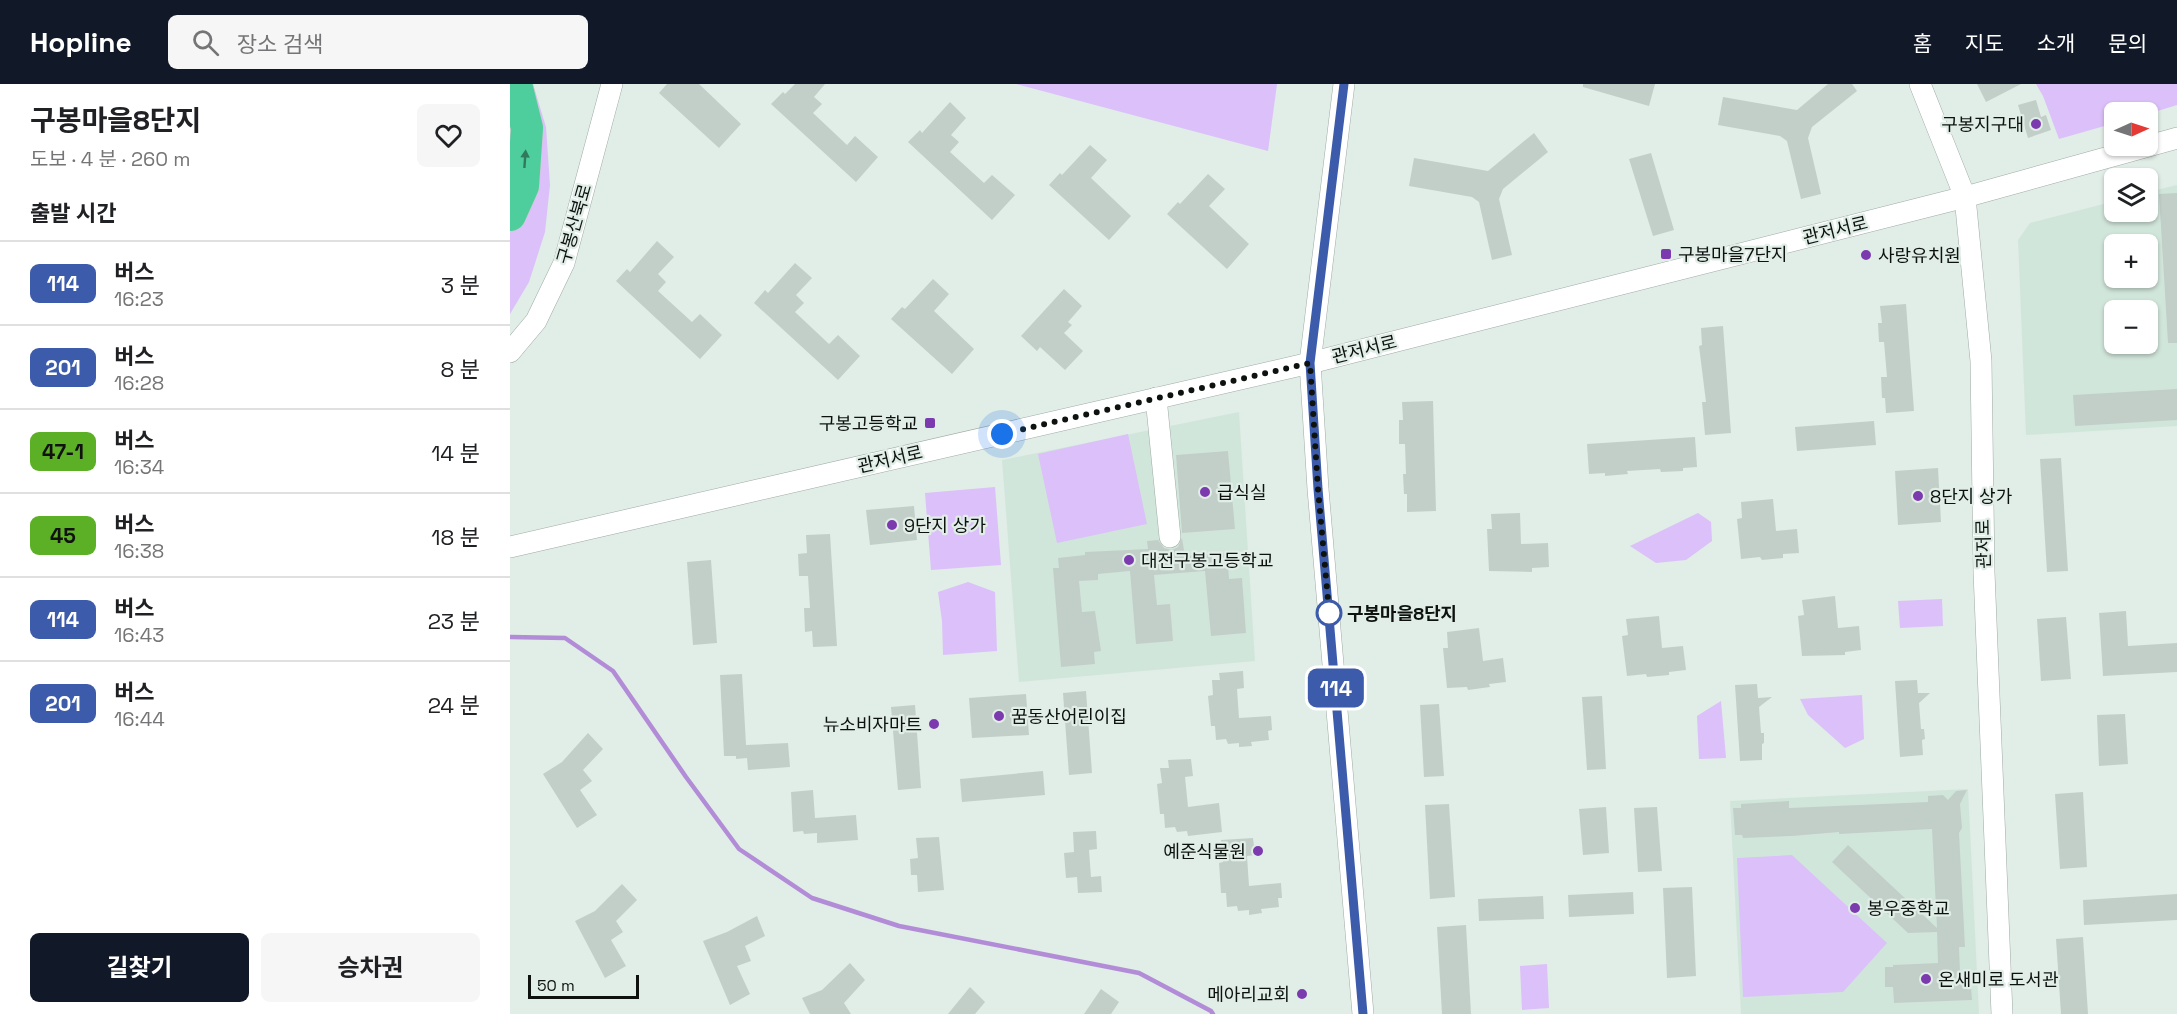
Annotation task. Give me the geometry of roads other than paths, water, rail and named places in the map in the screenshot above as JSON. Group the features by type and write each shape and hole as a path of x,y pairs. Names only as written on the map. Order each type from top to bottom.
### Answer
{"highway":[{"path":"510,215 523,186 527,128 516,84"}],"street":[{"name":"구봉산북로","path":"510,352 536,321 564,263 612,84"},
{"path":"1344,84 1310,363 1318,489 1363,1014"},
{"name":"관저로","path":"1920,84 1965,197 1981,361 1984,572 2002,1014"},
{"name":"관저서로","path":"510,547 1310,363 1965,197 2177,138"},
{"path":"1156,398 1170,537"}],"waterway":[{"path":"510,637 565,638 613,671 739,849 812,898 899,926 1139,973 1213,1014"}],"place":[{"name":"구봉지구대","path":"2036,124"},
{"name":"구봉마을7단지","path":"1666,254"},
{"name":"사랑유치원","path":"1866,255"},
{"name":"구봉고등학교","path":"930,423"},
{"name":"급식실","path":"1205,492"},
{"name":"8단지 상가","path":"1918,496"},
{"name":"9단지 상가","path":"892,525"},
{"name":"대전구봉고등학교","path":"1129,560"},
{"name":"구봉마을8단지","path":"1329,613"},
{"name":"꿈동산어린이집","path":"999,716"},
{"name":"뉴소비자마트","path":"934,724"},
{"name":"예준식물원","path":"1258,851"},
{"name":"봉우중학교","path":"1855,908"},
{"name":"온새미로 도서관","path":"1926,979"},
{"name":"메아리교회","path":"1302,994"}]}
